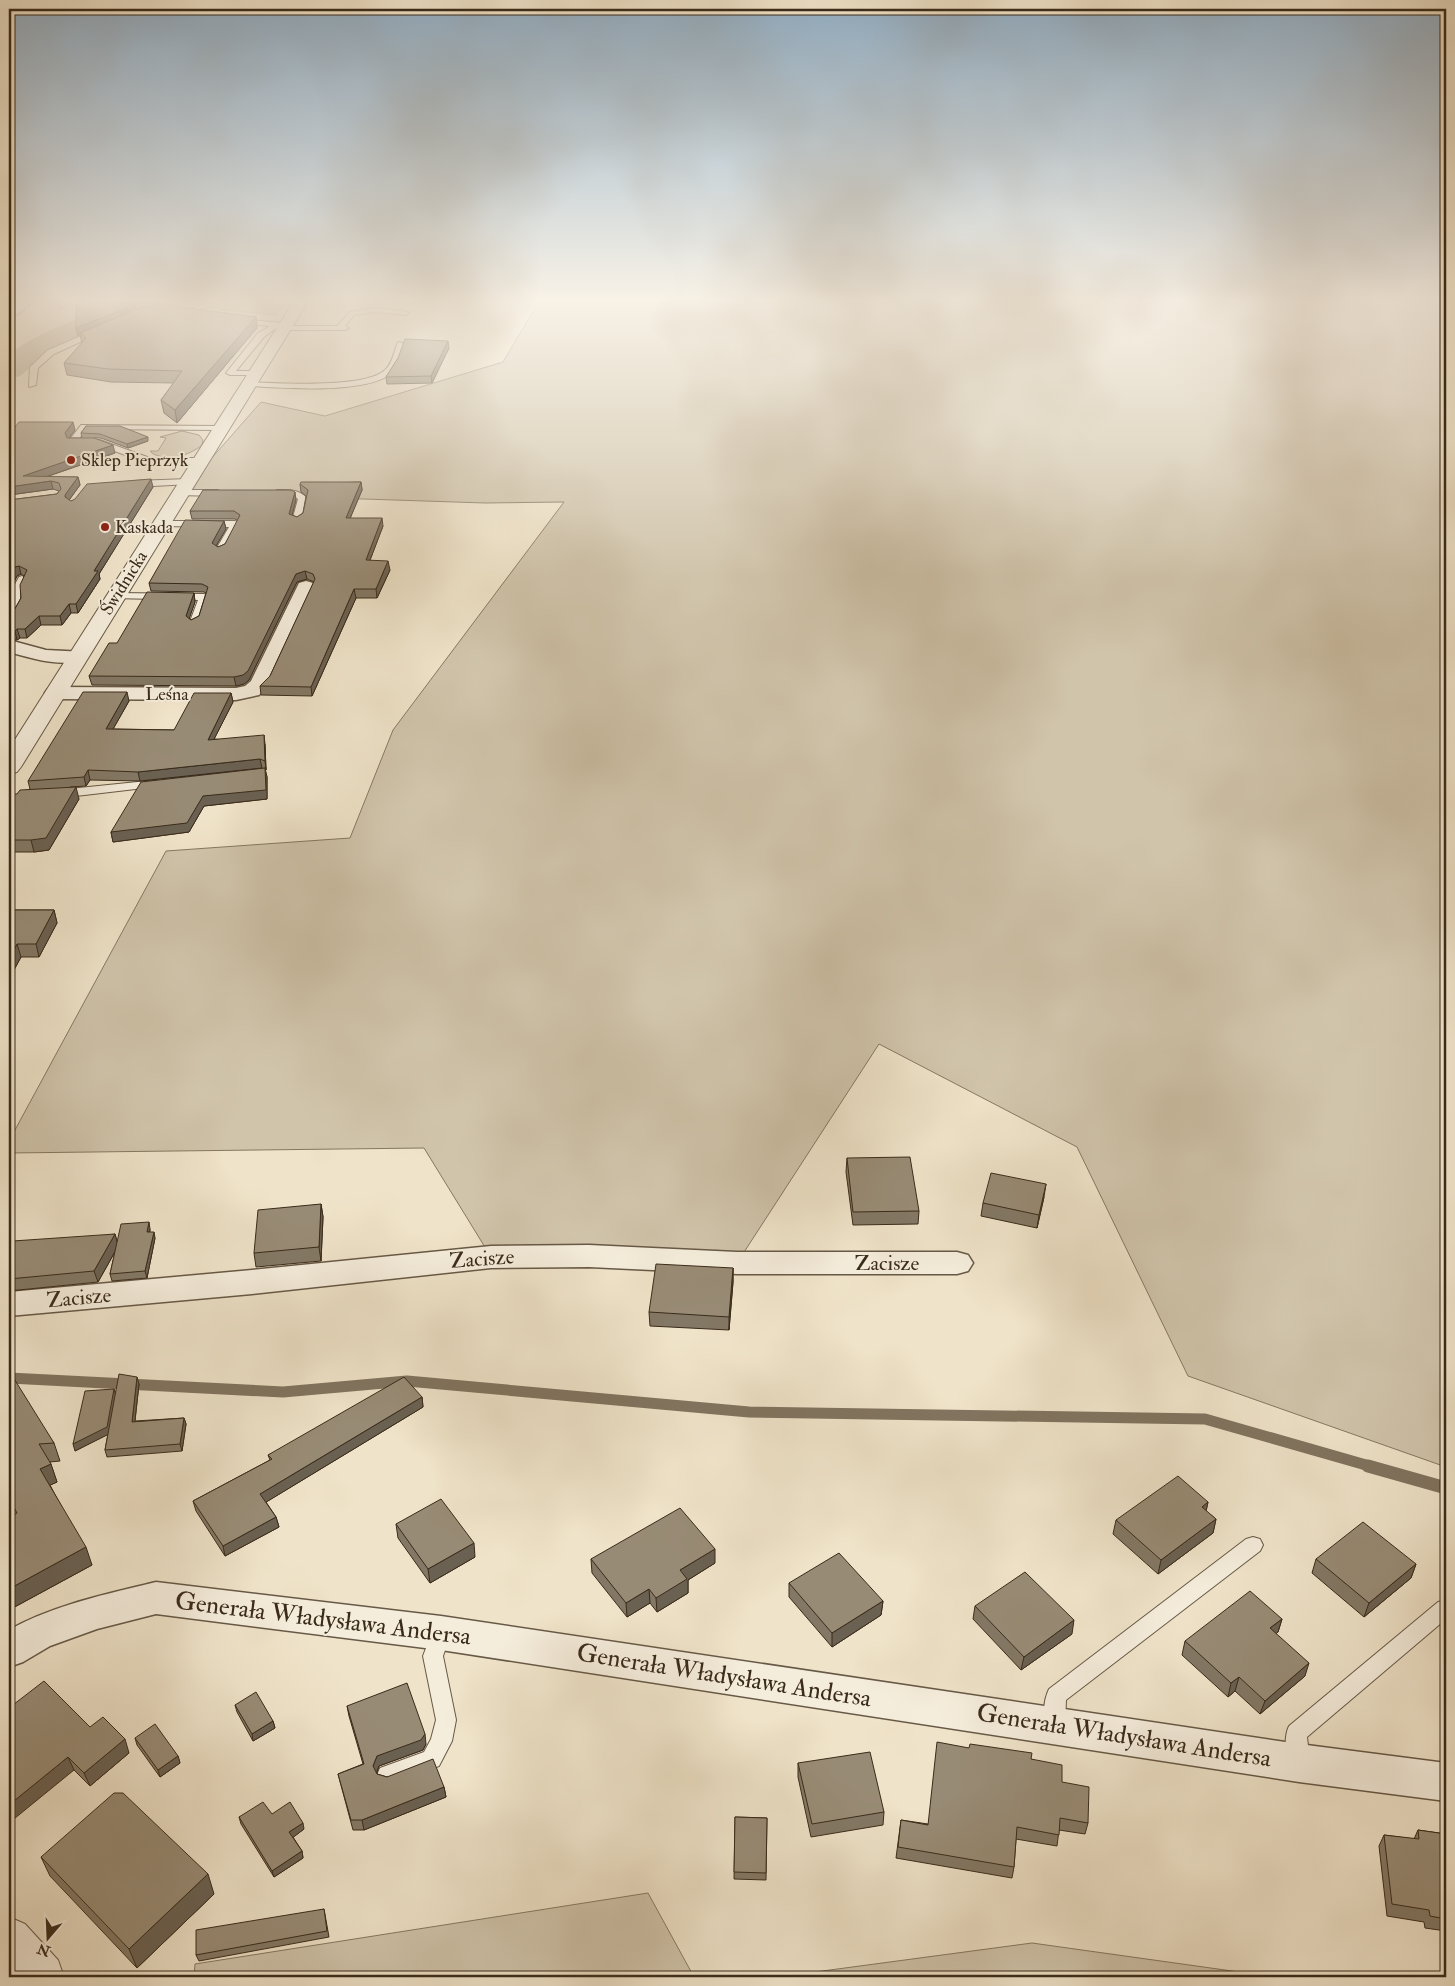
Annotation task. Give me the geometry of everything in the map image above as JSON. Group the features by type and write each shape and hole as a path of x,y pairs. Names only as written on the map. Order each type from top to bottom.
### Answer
{"street":[{"name":"Świdnicka","path":"9,767 245,391"},
{"name":"Leśna","path":"55,693 236,694 252,691 260,684 306,588"},
{"path":"9,646 46,656 78,656"},
{"name":"Zacisze","path":"9,1304 252,1282 491,1256 570,1256 737,1262 957,1263"},
{"name":"Generała Władysława Andersa","path":"9,1650 38,1634 97,1612 156,1598 441,1633 1299,1763 1446,1782"},
{"path":"9,1940 41,1977"}],"lane":[{"path":"202,461 149,461 97,442 72,442 84,427 222,428"},
{"path":"124,484 185,487 230,493"},
{"path":"269,493 295,493 303,498 297,521"},
{"path":"162,524 235,524 220,551"},
{"path":"9,620 16,607 14,598 17,587 22,579"},
{"path":"116,596 204,597 194,624"},
{"path":"44,795 166,783"},
{"path":"1055,1726 1056,1696 1253,1545"},
{"path":"1299,1763 1296,1733 1445,1608"},
{"path":"388,1775 431,1759 442,1741 446,1720 433,1656 441,1633"}],"shaded area":[{"path":"408,391 1446,391 1446,1467 1188,1376 1077,1147 879,1044 737,1263 491,1257 424,1148 9,1153 9,1141 166,851 350,838 393,730 564,502 485,503 181,493 261,402 325,416"},
{"path":"182,431 199,435 203,440 202,445 191,452 177,457 158,456 150,451 158,451 166,438 160,437"},
{"path":"648,1893 694,1977 194,1977 195,1964"},
{"path":"1032,1943 1275,1977 785,1976"}],"building":[{"path":"168,391 192,391 175,410 161,400"},
{"path":"19,422 73,422 65,433 67,438 94,438 113,445 23,476 78,477 65,495 71,501 75,499 87,484 151,479 94,571 98,571 76,604 69,604 60,616 39,616 25,629 17,629 15,631 9,630 9,615 12,614 21,598 20,585 27,570 19,566 15,567 9,579 9,500 57,494 61,489 59,483 51,481 9,487 9,434"},
{"path":"86,426 120,426 148,437 127,444 100,434 81,433"},
{"path":"301,482 361,482 346,518 382,518 366,560 388,561 376,589 354,589 311,687 260,686 270,676 315,579 313,574 305,571 296,574 248,671 243,675 234,677 89,676 109,643 117,643 147,592 194,593 186,616 191,620 199,616 208,587 202,584 149,583 185,520 224,521 212,543 218,547 225,544 240,515 234,511 190,511 203,490 291,490 295,492 289,514 297,517 303,513 308,490 300,484"},
{"path":"83,692 127,692 106,729 174,730 194,693 231,693 208,740 264,735 265,761 260,759 138,772 88,770 84,777 28,781"},
{"path":"265,768 266,790 203,796 187,823 111,832 141,782"},
{"path":"76,787 46,838 9,840 9,801 13,794 17,794 20,790"},
{"path":"9,910 54,910 36,944 17,944 9,959"},
{"path":"910,1157 919,1211 853,1212 847,1158"},
{"path":"991,1173 1046,1184 1039,1215 983,1203"},
{"path":"321,1204 319,1247 254,1253 258,1210"},
{"path":"149,1222 147,1232 154,1232 145,1271 110,1274 121,1224"},
{"path":"115,1234 94,1271 9,1279 9,1253 13,1241"},
{"path":"656,1264 733,1268 729,1317 649,1312"},
{"path":"119,1374 137,1377 132,1422 184,1418 180,1444 105,1450"},
{"path":"13,1377 54,1443 39,1444 51,1464 40,1469 86,1547 9,1589 9,1518 17,1513 9,1498 9,1385"},
{"path":"404,1377 422,1397 260,1494 276,1517 223,1546 193,1501 272,1459 268,1455"},
{"path":"114,1389 107,1427 73,1444 85,1391"},
{"path":"1178,1476 1208,1502 1202,1507 1216,1519 1161,1560 1116,1520"},
{"path":"441,1499 474,1543 428,1569 396,1524"},
{"path":"680,1508 715,1549 680,1570 687,1579 656,1598 649,1589 626,1603 591,1559"},
{"path":"1363,1522 1416,1564 1369,1603 1316,1559"},
{"path":"839,1553 883,1601 832,1633 789,1583"},
{"path":"1025,1572 1074,1620 1024,1657 975,1606"},
{"path":"1250,1591 1282,1619 1270,1628 1309,1663 1265,1701 1239,1677 1231,1683 1185,1641"},
{"path":"44,1681 90,1727 103,1717 125,1739 84,1773 68,1757 9,1805 9,1718 14,1713 9,1708"},
{"path":"407,1683 425,1734 421,1740 377,1756 373,1766 377,1774 387,1777 433,1759 444,1787 362,1820 351,1820 338,1774 364,1764 347,1706"},
{"path":"256,1692 273,1721 252,1734 235,1705"},
{"path":"155,1724 178,1756 158,1770 135,1738"},
{"path":"937,1742 969,1748 970,1744 1032,1753 1031,1759 1062,1765 1062,1782 1089,1787 1088,1823 1060,1818 1059,1835 1017,1827 1014,1867 898,1847 901,1820 928,1825"},
{"path":"870,1752 884,1812 812,1824 798,1763"},
{"path":"114,1793 123,1793 208,1874 129,1949 41,1857"},
{"path":"263,1802 272,1814 290,1802 303,1823 289,1832 302,1851 272,1871 239,1817"},
{"path":"735,1817 767,1818 766,1873 734,1872"},
{"path":"1418,1830 1446,1834 1446,1919 1430,1916 1429,1910 1392,1904 1384,1835 1419,1839"},
{"path":"324,1909 327,1931 196,1955 196,1930"}],"waterway":[{"path":"9,1378 283,1392 407,1381 749,1412 1205,1419 1373,1467"},
{"path":"1368,1466 1446,1488"}],"place":[{"name":"Sklep Pieprzyk","path":"71,460"},
{"name":"Kaskada","path":"105,527"}]}
